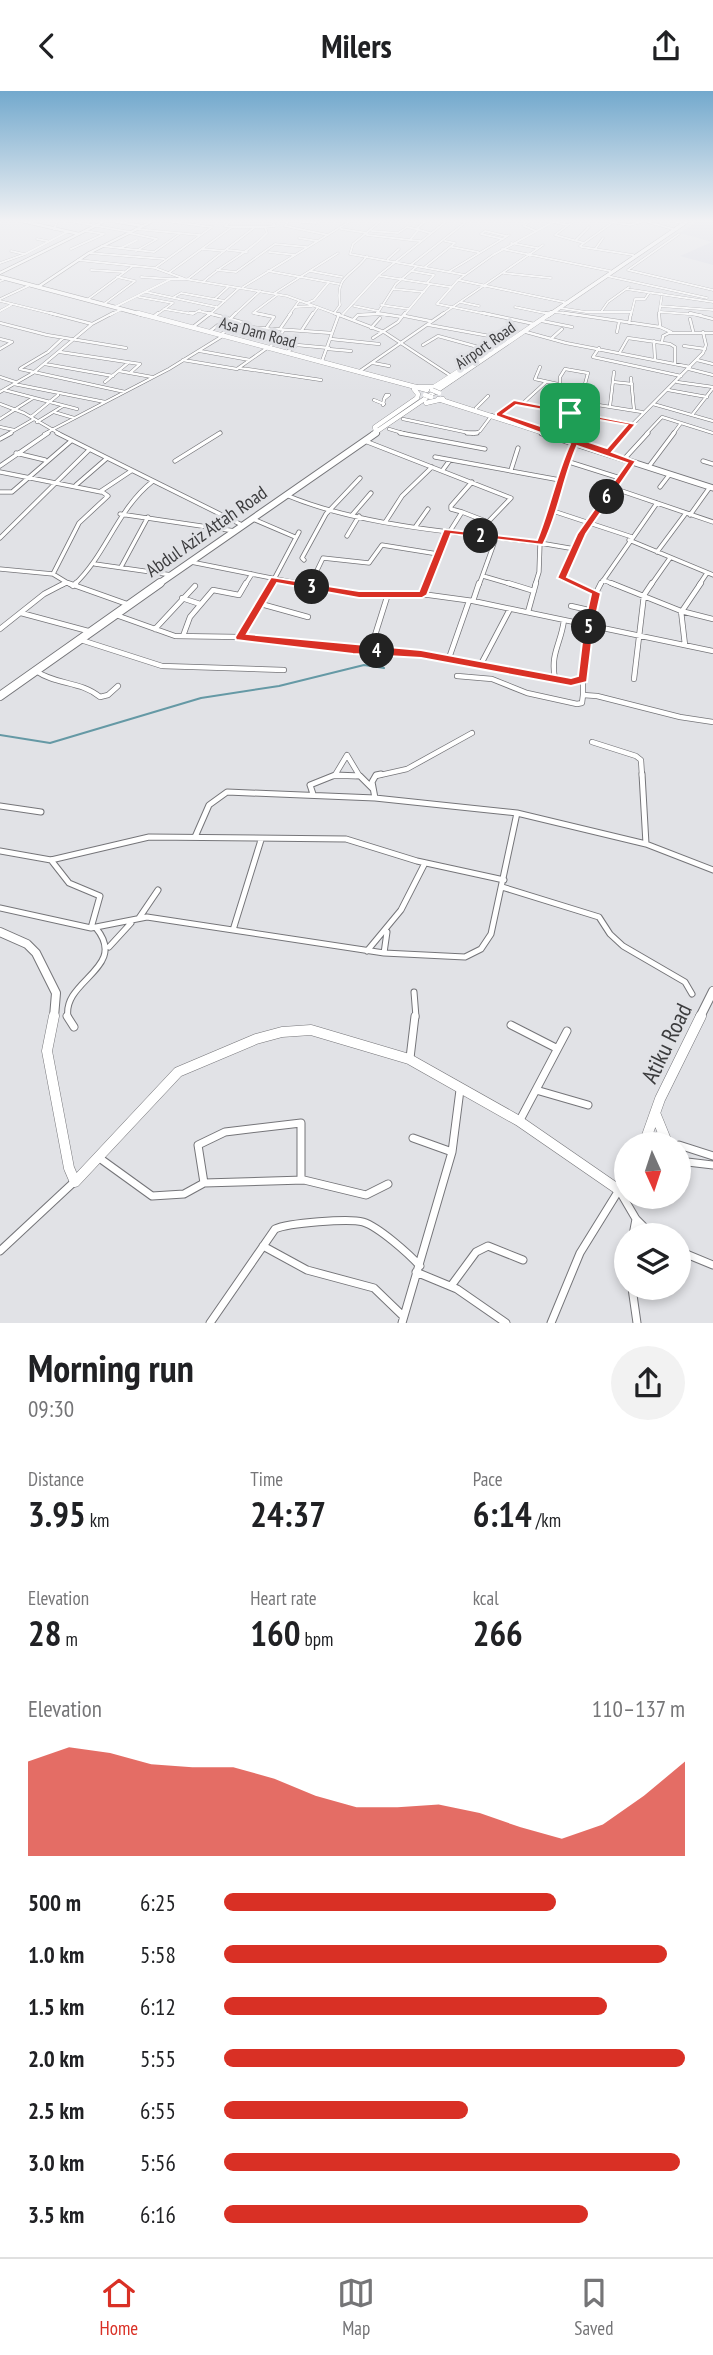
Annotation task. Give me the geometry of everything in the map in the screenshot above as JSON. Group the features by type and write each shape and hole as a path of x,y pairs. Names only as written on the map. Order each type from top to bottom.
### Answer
{"highway":[{"name":"Airport Road","path":"510,341 604,277"},
{"name":"Airport Road","path":"433,395 566,303"},
{"path":"510,341 489,350 451,376 433,395 389,429 376,433 375,427 433,395 509,347 510,341"},
{"path":"414,388 418,394 433,395"},
{"path":"414,388 433,395"},
{"name":"Abdul Aziz Attah Road","path":"2,691 36,671 233,531 433,395"},
{"name":"Abdul Aziz Attah Road","path":"2,691 191,562 240,524 376,433"}],"main road":[{"name":"Asa Dam Road","path":"1,278 414,388"},
{"name":"Asa Dam Road","path":"1,278 117,309"},
{"name":"Asa Dam Road","path":"136,314 221,336"},
{"name":"Asa Dam Road","path":"284,352 414,388"},
{"path":"433,395 495,415"},
{"path":"433,395 712,487"},
{"path":"534,428 712,487"}],"street":[{"path":"38,288 53,277"},
{"path":"87,300 116,277"},
{"path":"104,304 135,281 119,277"},
{"path":"148,277 186,279"},
{"path":"182,277 260,290 341,314 384,332 451,376"},
{"path":"202,282 207,277"},
{"path":"193,327 257,277"},
{"path":"267,327 274,317 253,313 298,277"},
{"path":"307,277 339,284"},
{"path":"335,312 340,305 339,284 342,277"},
{"path":"322,361 341,314 353,306 377,277"},
{"path":"393,277 450,287"},
{"path":"373,338 410,310 433,277"},
{"path":"462,277 437,304 534,324"},
{"path":"360,371 496,277"},
{"path":"546,277 551,278"},
{"path":"620,277 707,298"},
{"path":"660,277 713,290"},
{"path":"2,391 33,373 92,324 171,279"},
{"path":"377,312 401,279"},
{"path":"458,280 566,303"},
{"path":"306,303 314,300 328,282"},
{"path":"601,312 608,302 635,282"},
{"path":"0,300 28,286"},
{"path":"215,299 229,286"},
{"path":"394,289 424,292"},
{"path":"626,289 713,302"},
{"path":"660,327 663,289"},
{"path":"230,319 260,290"},
{"path":"146,292 216,307"},
{"path":"174,297 181,293 226,301"},
{"path":"629,323 636,299 645,299 649,293"},
{"path":"138,296 173,303 153,317"},
{"path":"0,300 92,324"},
{"path":"239,368 268,348 299,301"},
{"path":"460,302 480,306"},
{"path":"0,311 11,305"},
{"path":"381,305 410,310"},
{"path":"163,309 193,314 206,306"},
{"path":"295,307 315,306"},
{"path":"302,330 315,306"},
{"path":"353,306 510,341"},
{"path":"660,306 713,310"},
{"path":"515,307 649,325 671,333"},
{"path":"199,310 244,323 240,327"},
{"path":"555,311 631,312"},
{"path":"353,320 358,315 377,312"},
{"path":"661,312 700,314 702,318 712,319 713,324"},
{"path":"371,327 380,318"},
{"path":"690,319 693,331"},
{"path":"542,321 572,327"},
{"path":"617,332 619,322"},
{"path":"0,323 63,338 126,348"},
{"path":"209,331 219,325 332,333"},
{"path":"649,325 649,331"},
{"path":"0,466 16,453 74,418 198,351 233,326"},
{"path":"551,339 562,329"},
{"path":"526,331 713,375"},
{"path":"608,451 643,412 697,360 704,351 703,332"},
{"path":"662,342 663,336 671,333 713,333"},
{"path":"423,345 438,336 489,350"},
{"path":"63,338 48,352 20,369 125,392"},
{"path":"621,352 628,338 662,342 674,345 675,364"},
{"path":"0,339 12,342 0,349"},
{"path":"331,339 379,344"},
{"path":"654,341 655,360"},
{"path":"284,352 297,345 351,351"},
{"path":"300,355 307,346"},
{"path":"684,346 713,355"},
{"path":"599,348 593,357 681,376"},
{"path":"198,351 251,360"},
{"path":"60,352 140,364 131,372"},
{"path":"182,360 321,380"},
{"path":"697,360 713,364"},
{"path":"104,381 129,362"},
{"path":"372,363 389,366"},
{"path":"45,364 113,376"},
{"path":"540,366 535,379 585,390"},
{"path":"541,407 561,385 560,377 565,369 588,373 585,390 570,413"},
{"path":"119,371 153,377"},
{"path":"610,406 614,372"},
{"path":"0,377 59,394 105,402"},
{"path":"632,378 634,410"},
{"path":"677,381 713,388 692,415"},
{"path":"522,404 547,382"},
{"path":"613,382 632,384"},
{"path":"83,399 96,387"},
{"path":"668,390 707,397"},
{"path":"2,391 77,409"},
{"path":"34,419 59,394"},
{"path":"476,408 488,396"},
{"path":"0,419 34,398"},
{"path":"374,400 384,402"},
{"path":"402,419 474,434 514,402 632,424"},
{"path":"579,402 643,412"},
{"path":"0,404 16,409 106,459 240,524"},
{"path":"652,404 713,421"},
{"path":"0,439 63,406"},
{"path":"53,411 74,418"},
{"path":"626,457 660,418 713,433"},
{"path":"650,465 681,423"},
{"path":"0,426 15,431"},
{"path":"389,429 418,438 485,449"},
{"path":"703,436 707,431"},
{"path":"175,461 220,433"},
{"path":"0,492 12,492 71,441"},
{"path":"364,441 472,482 511,499 488,522 451,509 472,482"},
{"path":"528,612 539,572 540,543 553,511 566,461 575,443"},
{"path":"510,470 517,448"},
{"path":"0,538 89,450"},
{"path":"16,453 46,460"},
{"path":"435,457 560,480"},
{"path":"76,485 106,459"},
{"path":"442,471 450,460"},
{"path":"566,461 620,478"},
{"path":"596,593 562,580 589,522 632,461"},
{"path":"703,461 713,464"},
{"path":"386,521 402,496 432,467"},
{"path":"101,492 109,483 132,471"},
{"path":"0,472 76,485 108,496 79,523 53,574"},
{"path":"0,479 7,473"},
{"path":"660,487 670,474"},
{"path":"304,560 302,558 328,509 338,496 360,478"},
{"path":"72,586 95,564 119,514 137,493 153,481"},
{"path":"657,552 712,487"},
{"path":"613,488 713,522"},
{"path":"353,514 371,493"},
{"path":"285,495 359,516 575,549"},
{"path":"457,676 492,678 527,693 580,704 589,625 596,593 657,503"},
{"path":"416,526 428,509"},
{"path":"553,511 589,522 713,575"},
{"path":"422,595 449,531 462,512"},
{"path":"119,514 233,531"},
{"path":"346,536 359,516"},
{"path":"121,567 148,517"},
{"path":"240,637 261,604 297,535 252,519"},
{"path":"449,659 496,538"},
{"path":"309,587 322,558 369,563 382,545 438,554"},
{"path":"634,679 644,595 670,558"},
{"path":"191,562 359,595 422,595 471,601 713,651"},
{"path":"95,564 171,575"},
{"path":"0,575 2,569 53,574 72,586 127,604"},
{"path":"685,645 682,611 707,573"},
{"path":"183,636 190,617 214,589 239,595 252,574"},
{"path":"483,576 534,591"},
{"path":"603,580 682,611 713,619"},
{"path":"0,629 44,594 66,583"},
{"path":"155,629 195,586"},
{"path":"370,651 388,594"},
{"path":"183,598 201,604"},
{"path":"261,604 308,617"},
{"path":"571,606 593,611"},
{"path":"481,664 510,609"},
{"path":"20,613 88,631"},
{"path":"115,615 183,636 240,637 449,659 571,682 583,679"},
{"path":"555,679 552,660 556,645 561,641 564,620"},
{"path":"80,640 162,666 284,670"},
{"path":"36,671 46,678 88,687 100,697 108,695 118,686"},
{"path":"583,695 606,697 680,717 713,722"},
{"path":"375,798 372,782 376,775 407,769 472,733"},
{"path":"592,742 636,756 641,761 646,844"},
{"path":"335,775 347,755 372,789"},
{"path":"313,794 310,785 335,775 360,776"},
{"path":"195,837 205,808 211,801 227,792 313,794 517,813 646,844 713,870"},
{"path":"0,807 41,812"},
{"path":"0,908 93,928 156,918 367,951 465,957 473,955 486,944 491,934 517,813"},
{"path":"0,851 51,860 149,837 346,839 503,884 599,917 610,934 623,946 685,982 692,994"},
{"path":"233,930 261,840"},
{"path":"51,860 69,883 100,896 93,928"},
{"path":"367,951 387,931 411,898 425,863"},
{"path":"108,947 125,926 138,919 158,890"},
{"path":"74,1027 67,1015 70,1002 106,955 108,947 108,942 93,928"},
{"path":"384,953 387,931"},
{"path":"0,932 27,944 36,953 56,993 56,1009 47,1051 69,1168 75,1182"},
{"name":"Atiku Road","path":"648,1132 713,991"},
{"path":"409,1059 416,1024 414,992"},
{"path":"510,1025 556,1048"},
{"path":"0,1251 75,1182 178,1072 256,1039 282,1032 311,1030 409,1059 519,1121 614,1183"},
{"path":"519,1121 567,1031"},
{"path":"403,1320 452,1152 460,1087"},
{"path":"536,1090 589,1105"},
{"path":"655,1113 666,1132"},
{"path":"204,1183 198,1145 225,1132 301,1123 301,1180"},
{"path":"413,1138 452,1152"},
{"path":"691,1149 713,1156"},
{"path":"98,1157 152,1196 184,1194 204,1183 301,1180 366,1195 388,1184"},
{"path":"691,1162 713,1165"},
{"path":"551,1322 580,1253 614,1202"},
{"path":"632,1209 640,1223"},
{"path":"635,1223 636,1219"},
{"path":"209,1322 275,1229 287,1223 355,1220 385,1234 406,1250 418,1269 506,1322"},
{"path":"263,1246 307,1270 374,1288 403,1320"},
{"path":"451,1287 476,1252 488,1246 523,1260"},
{"path":"691,1256 713,1265"},
{"path":"634,1300 637,1322"}],"waterway":[{"path":"0,735 50,743 201,698 279,686 364,665 384,668"}],"route":[{"path":"570,413 514,402 498,415 535,427 533,429 575,443 562,471 553,511 540,543 447,531 422,595 359,595 274,579 240,637 353,650 421,654 571,682 583,679 589,625 596,593 561,578 589,522 632,461 533,429 535,427 608,451 632,424 570,413"}]}
